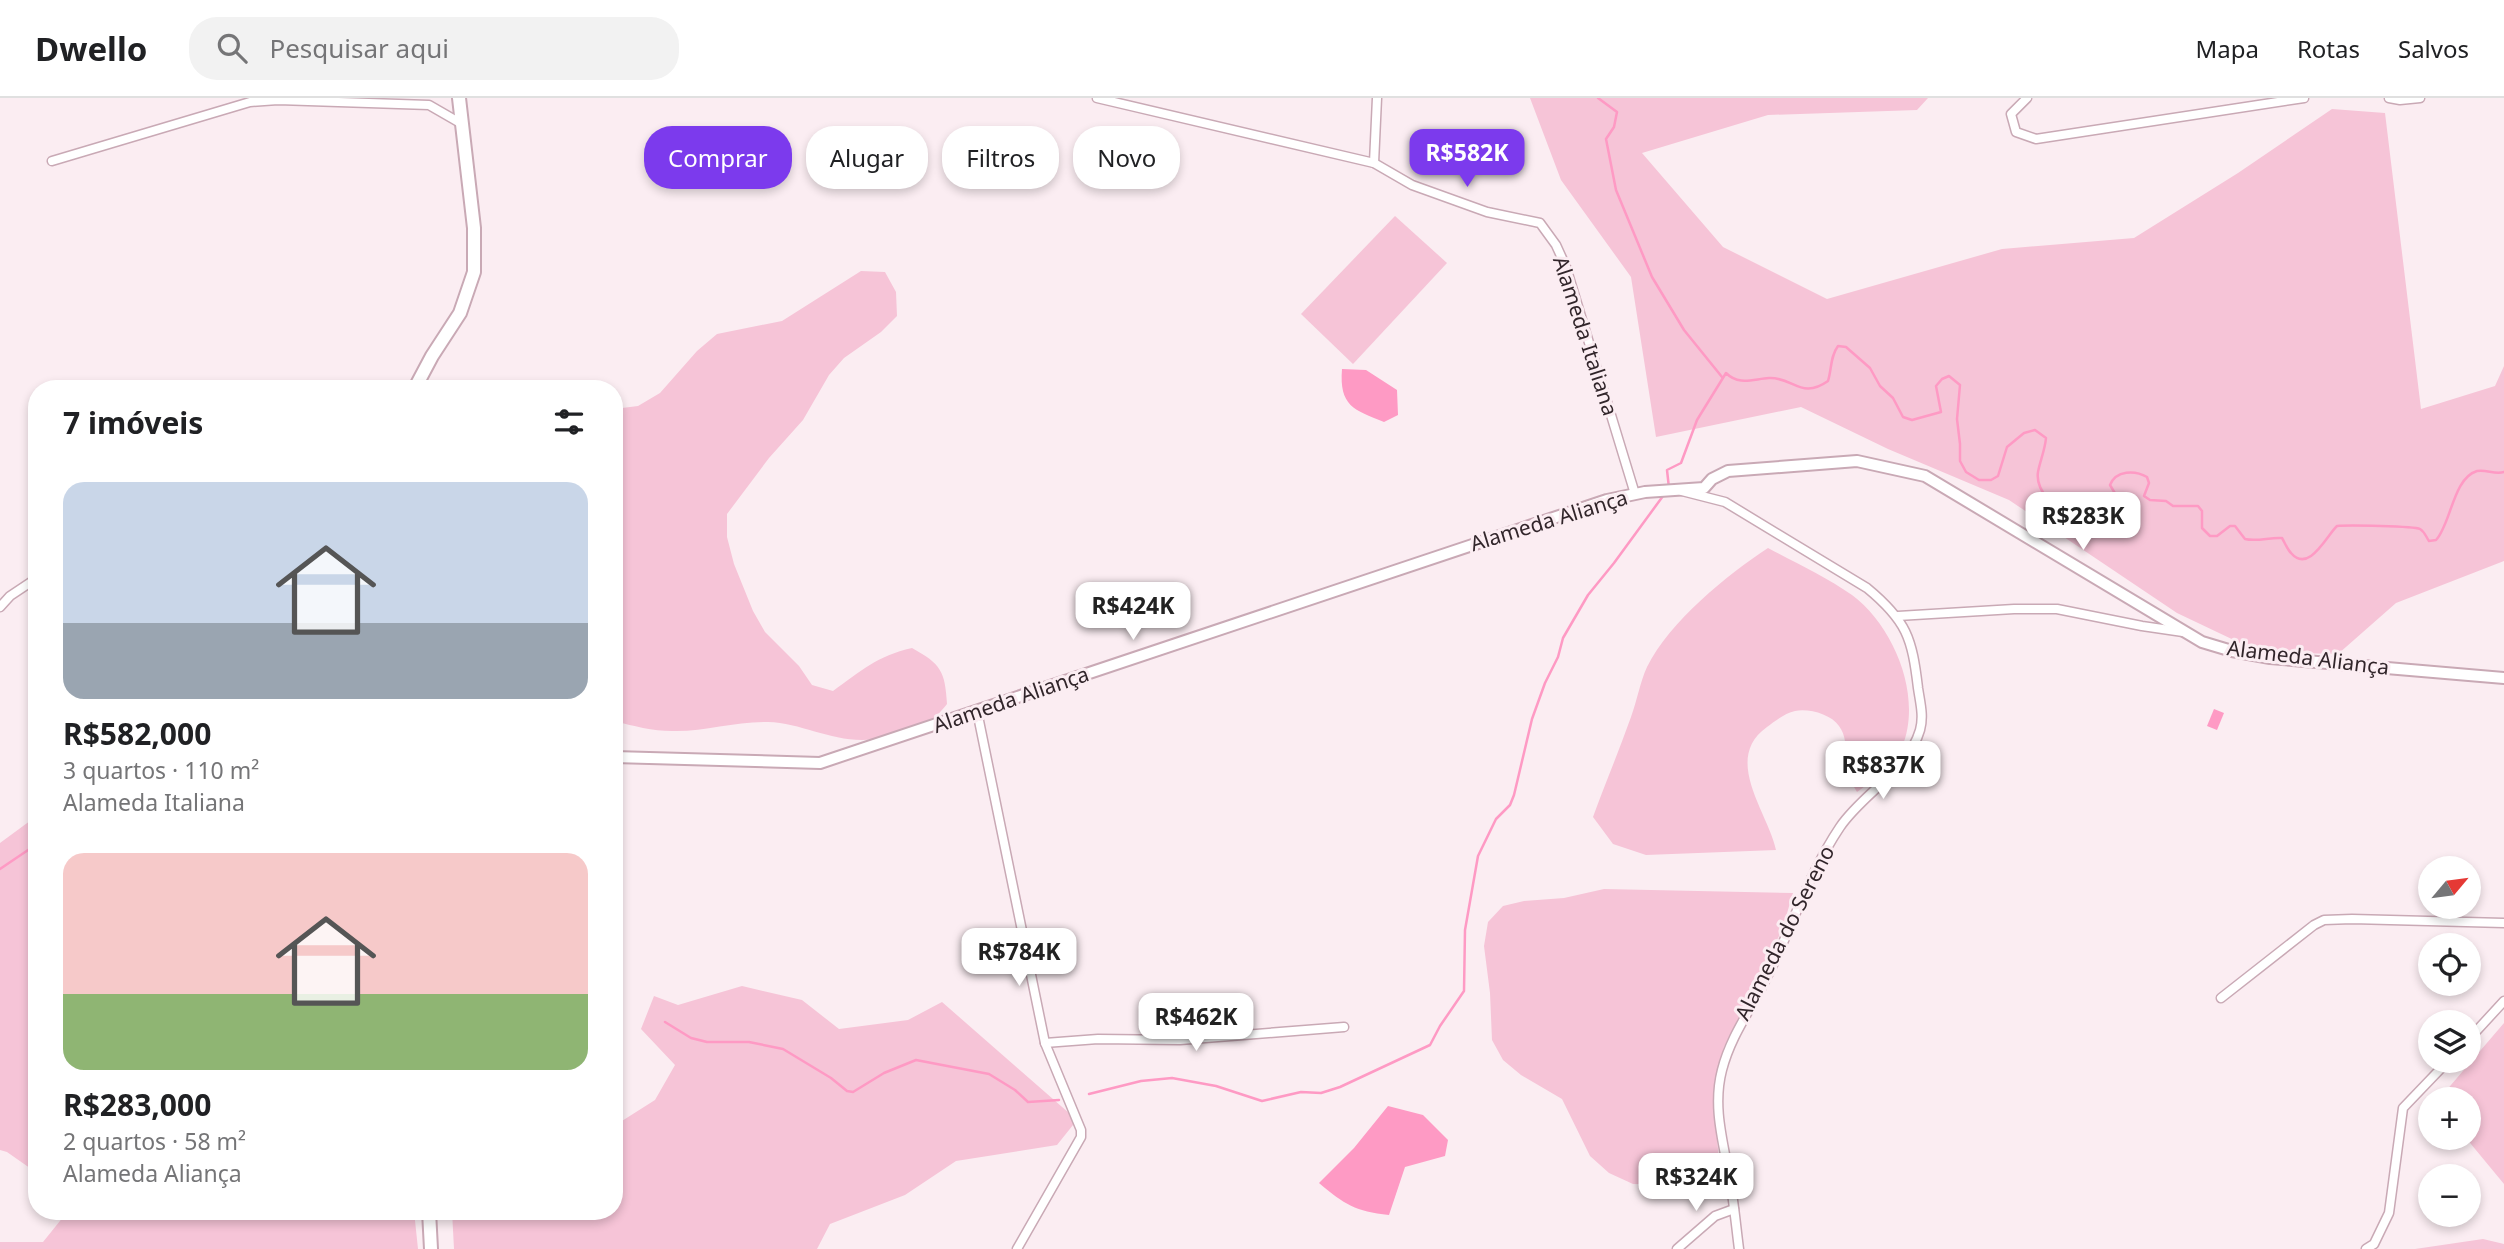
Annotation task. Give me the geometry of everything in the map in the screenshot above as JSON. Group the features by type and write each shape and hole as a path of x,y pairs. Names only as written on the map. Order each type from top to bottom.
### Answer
{"main road":[{"path":"419,380 460,313 474,272 474,228 459,98"},
{"path":"429,1220 431,1249"}],"street":[{"path":"429,105 437,98"},
{"name":"Alameda Italiana","path":"1097,98 1374,163 1412,185 1487,212 1540,223 1556,245 1566,267 1640,493"},
{"path":"1374,163 1377,98"},
{"path":"2027,98 2011,114 2016,132 2036,139 2304,98"},
{"path":"2389,98 2420,98"},
{"path":"52,161 250,102 278,100 429,105 462,124"},
{"name":"Alameda Aliança","path":"623,757 820,763 1546,519 1640,493 1704,488 1712,479 1728,471 1857,461 1925,475 2186,632 2216,647 2270,657 2504,678"},
{"name":"Alameda do Sereno","path":"1673,489 1725,502 1737,508 1867,588 1898,616 1916,663 1922,720 1910,752 1858,804 1837,832 1821,859 1757,996 1729,1044 1721,1074 1718,1125 1740,1249"},
{"path":"0,607 10,596 28,584"},
{"path":"1898,616 2057,609 2186,632"},
{"path":"978,712 1045,1043 1080,1124 1081,1137 1017,1249"},
{"path":"2221,998 2314,925 2325,920 2504,923"},
{"path":"2481,1026 2504,1000"},
{"path":"1045,1043 1098,1039 1180,1040 1345,1027"},
{"path":"2366,1249 2374,1244 2389,1213 2403,1108 2437,1073"},
{"path":"1677,1249 1716,1216 1734,1209"}],"shaded area":[{"path":"1530,98 1928,98 1917,110 1768,115 1642,153 1723,247 1827,299 2002,249 2134,238 2238,173 2332,109 2385,113 2421,409 2495,386 2504,366 2504,561 2396,603 2338,654 2259,652 2177,613 2009,500 1888,449 1801,407 1656,437 1631,277 1561,180"},
{"path":"1395,216 1447,263 1353,364 1301,314"},
{"path":"861,271 885,272 896,292 897,316 881,332 844,358 829,375 803,420 769,458 727,514 727,537 734,564 753,611 765,632 799,666 812,685 833,691 879,660 912,648 940,670 947,704 932,720 888,736 867,740 838,737 768,722 672,731 623,723 623,408 638,406 660,393 697,351 717,334 782,321"},
{"path":"1342,369 1366,370 1397,390 1398,415 1384,422 1357,410 1346,399 1343,391"},
{"path":"1768,548 1852,595 1880,625 1901,664 1906,685 1908,727 1899,753 1882,772 1857,792 1847,771 1845,741 1839,726 1831,718 1819,713 1806,710 1791,712 1767,727 1754,740 1748,754 1752,786 1776,850 1646,855 1613,844 1593,817 1647,667 1670,633 1701,600"},
{"path":"2214,709 2224,713 2217,730 2207,726"},
{"path":"28,822 28,1167 0,1150 0,843"},
{"path":"1604,889 1793,893 1782,930 1724,1047 1713,1098 1720,1196 1698,1198 1679,1185 1633,1184 1609,1173 1590,1156 1562,1099 1521,1075 1503,1060 1492,1040 1484,946 1488,922 1503,906 1524,901 1564,898"},
{"path":"742,986 802,1000 839,1029 908,1020 942,1002 1077,1120 1057,1145 956,1161 905,1195 830,1224 817,1249 454,1249 452,1220 623,1220 623,1120 655,1100 675,1065 641,1029 654,996 678,1005"},
{"path":"2504,1023 2504,1184 2476,1150 2481,1150 2481,1087 2449,1087 2461,1073 2481,1073 2481,1050"},
{"path":"1388,1106 1423,1115 1448,1140 1445,1156 1405,1167 1389,1215 1351,1206 1319,1183 1354,1148"},
{"path":"61,1220 415,1220 418,1249 0,1249 0,1242 43,1242"},
{"path":"2483,1239 2504,1244 2504,1249 2415,1249"}],"waterway":[{"path":"1598,98 1617,112 1614,127 1606,139 1616,190 1652,277 1684,330 1722,377"},
{"path":"1669,488 1667,470 1681,463 1697,420 1726,373 1741,381 1769,378 1811,388 1828,381 1832,358 1838,346 1846,347 1870,368 1880,386 1893,398 1903,417 1912,420 1941,412 1936,386 1942,379 1949,376 1960,385 1957,419 1960,461 1966,472 1979,480 1991,480 1998,476 2007,447 2024,433 2035,430 2046,438 2038,472 2040,486 2053,505 2071,517 2090,509 2112,508 2116,495 2110,485 2113,480 2121,474 2137,473 2147,477 2149,483 2144,496 2150,500 2166,501 2173,506 2198,506 2202,511 2202,528 2210,536 2217,536 2230,526 2235,526 2245,539 2282,538 2291,553 2304,559 2317,551 2337,526 2415,528 2422,530 2429,541 2436,540 2457,492 2469,475 2477,471 2504,472"},
{"path":"1089,1094 1141,1081 1172,1078 1216,1086 1262,1101 1301,1092 1321,1093 1340,1087 1430,1045 1464,991 1465,930 1478,856 1496,819 1510,805 1514,795 1532,719 1558,657 1563,638 1588,595 1663,496"},
{"path":"0,869 28,850"},
{"path":"665,1022 691,1038 707,1042 749,1042 783,1049 847,1091 853,1092 884,1073 916,1060 989,1074 1015,1090 1028,1102 1059,1100"}]}
